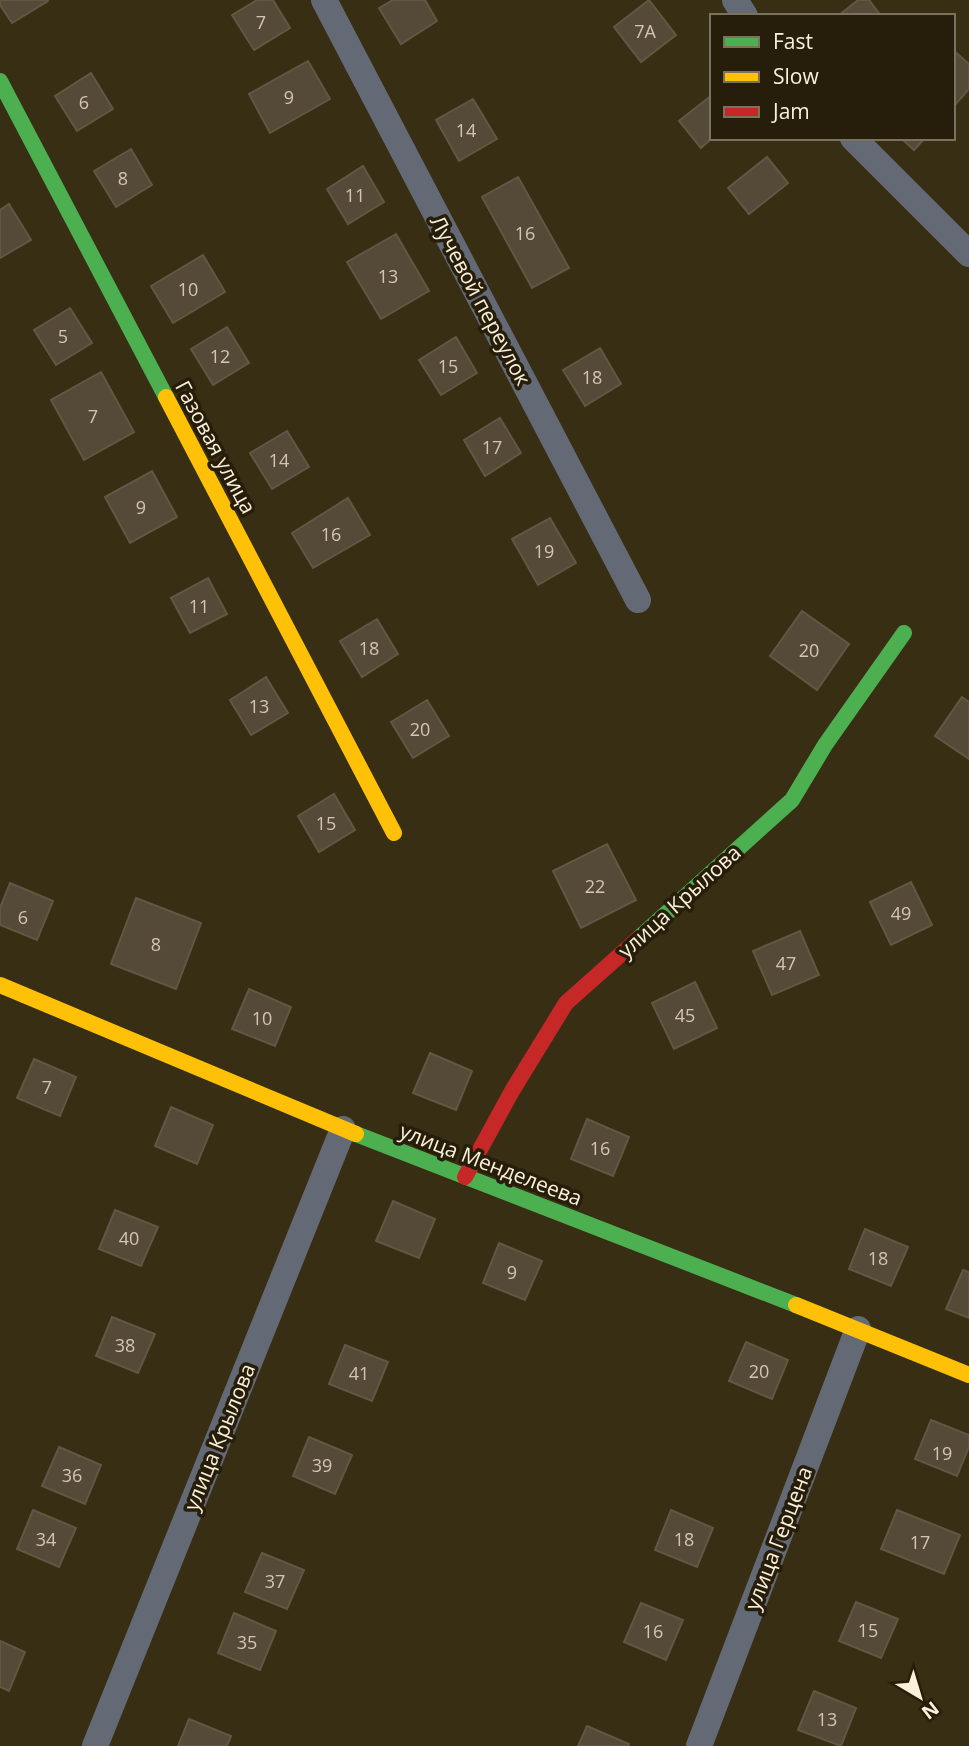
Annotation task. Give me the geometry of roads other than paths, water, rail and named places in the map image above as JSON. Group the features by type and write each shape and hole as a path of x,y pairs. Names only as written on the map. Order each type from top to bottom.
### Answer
{"street":[{"name":"Лучевой переулок","path":"324,0 638,600"},
{"name":"Газовая улица","path":"0,81 394,833"},
{"path":"855,140 969,254"},
{"name":"улица Крылова","path":"465,1177 512,1091 566,1003 792,800 825,745 904,633"},
{"name":"улица Менделеева","path":"0,985 343,1129 858,1329 969,1375"},
{"name":"улица Крылова","path":"95,1746 343,1129"},
{"name":"улица Герцена","path":"699,1746 858,1329"}]}
